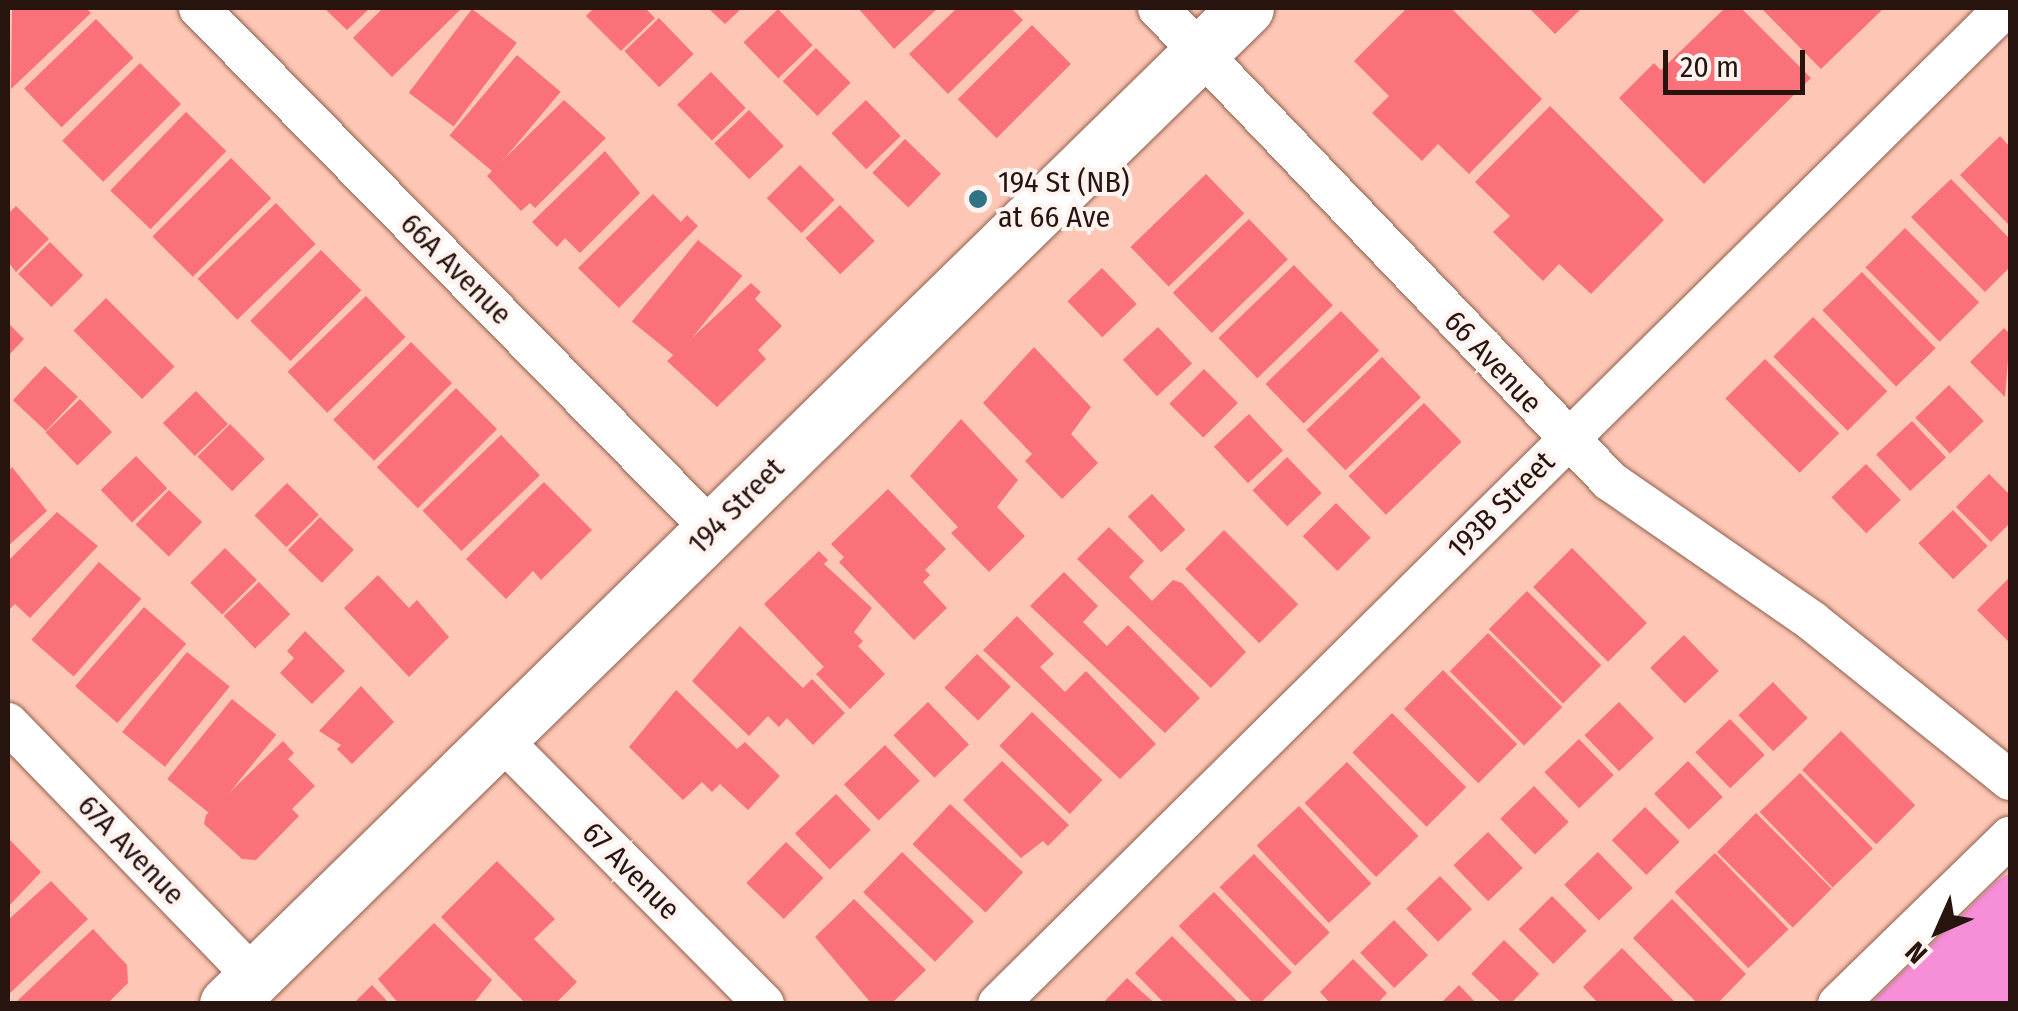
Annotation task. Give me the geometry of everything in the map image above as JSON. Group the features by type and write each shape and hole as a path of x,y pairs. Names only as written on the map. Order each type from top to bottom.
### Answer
{"street":[{"name":"66A Avenue","path":"199,8 712,530"},
{"name":"66 Avenue","path":"1158,8 1202,50 1566,440 1610,481 1960,734 2010,780"},
{"name":"194 Street","path":"240,990 1246,8"},
{"name":"193B Street","path":"998,1004 2005,8"},
{"name":"67A Avenue","path":"8,723 240,990"},
{"name":"67 Avenue","path":"500,737 764,1004"},
{"path":"1838,1004 2010,838"}],"shaded area":[{"path":"2010,873 2010,1003 1871,1003 1997,881"}],"building":[{"path":"12,8 86,8 91,13 11,89"},
{"path":"324,8 370,8 347,30"},
{"path":"383,8 462,8 392,77 353,38"},
{"path":"594,8 645,8 655,18 621,51 586,16"},
{"path":"708,8 742,8 725,24"},
{"path":"858,8 938,8 894,49"},
{"path":"957,8 1011,8 1023,20 948,94 909,54"},
{"path":"1407,8 1451,8 1542,99 1469,174 1438,144 1422,161 1372,113 1389,96 1354,61"},
{"path":"1529,8 1582,8 1555,34"},
{"path":"1725,8 1741,8 1811,78 1704,184 1619,98 1654,63 1661,70"},
{"path":"1761,8 1884,8 1821,69"},
{"path":"472,9 517,43 454,127 409,93"},
{"path":"778,9 813,45 778,78 743,42"},
{"path":"659,18 694,54 659,87 624,51"},
{"path":"96,19 134,58 62,127 24,88"},
{"path":"1032,25 1071,64 997,138 958,99"},
{"path":"816,48 851,83 817,116 783,81"},
{"path":"517,55 561,92 493,172 450,135"},
{"path":"140,63 181,104 103,182 62,141"},
{"path":"711,72 746,108 712,141 677,105"},
{"path":"564,100 606,138 535,208 530,203 521,211 487,176"},
{"path":"866,100 901,136 866,169 831,133"},
{"path":"1550,106 1664,220 1591,294 1559,264 1543,281 1493,232 1510,216 1475,182"},
{"path":"749,110 784,146 749,179 714,143"},
{"path":"186,112 226,151 151,229 110,190"},
{"path":"2000,136 2010,147 2010,226 1960,175"},
{"path":"905,139 941,174 908,208 872,173"},
{"path":"605,151 640,193 580,253 565,238 557,247 532,222"},
{"path":"231,158 271,198 193,277 153,236"},
{"path":"800,165 835,200 801,233 767,198"},
{"path":"1206,174 1244,214 1169,287 1130,247"},
{"path":"1951,179 2010,239 2010,267 1985,292 1911,217"},
{"path":"653,194 681,222 687,215 698,226 619,308 578,268"},
{"path":"276,203 316,244 237,320 198,279"},
{"path":"840,205 875,241 840,274 805,238"},
{"path":"16,206 49,239 16,272 8,262 8,214"},
{"path":"1249,219 1288,259 1212,333 1173,293"},
{"path":"1905,228 1979,302 1940,342 1865,268"},
{"path":"698,240 742,276 676,357 632,322"},
{"path":"50,242 83,275 51,307 18,274"},
{"path":"321,250 361,290 291,361 250,321"},
{"path":"1294,265 1333,305 1257,378 1218,338"},
{"path":"1102,268 1137,304 1102,337 1067,301"},
{"path":"1862,272 1936,348 1896,386 1822,310"},
{"path":"751,283 761,292 755,299 782,326 758,350 766,359 717,407 667,361"},
{"path":"366,296 406,337 327,413 288,372"},
{"path":"106,298 175,367 142,399 73,331"},
{"path":"1341,311 1379,351 1304,424 1265,384"},
{"path":"1813,317 1887,391 1848,431 1773,357"},
{"path":"8,323 24,339 8,356"},
{"path":"1158,327 1192,364 1157,396 1123,360"},
{"path":"2004,328 2010,334 2005,397 1970,362"},
{"path":"411,342 452,383 374,461 333,420"},
{"path":"1034,347 1091,407 1071,434 1098,463 1062,499 1025,461 1032,454 983,403"},
{"path":"1382,357 1421,397 1345,470 1306,430"},
{"path":"1765,359 1839,433 1800,473 1725,399"},
{"path":"45,366 78,397 46,431 13,400"},
{"path":"1204,369 1238,403 1203,438 1169,404"},
{"path":"1949,385 1984,421 1950,454 1915,418"},
{"path":"456,388 497,429 418,508 377,467"},
{"path":"196,391 228,424 195,456 163,423"},
{"path":"80,399 112,432 77,465 45,432"},
{"path":"1424,403 1462,442 1386,515 1348,476"},
{"path":"1249,414 1283,451 1248,483 1214,447"},
{"path":"961,419 1018,480 997,507 1025,536 989,572 951,533 958,527 910,476"},
{"path":"1912,421 1946,458 1910,491 1876,454"},
{"path":"230,424 265,459 232,491 197,457"},
{"path":"501,435 540,475 461,551 423,511"},
{"path":"136,456 167,488 132,522 101,490"},
{"path":"1287,457 1322,493 1287,526 1252,490"},
{"path":"1866,464 1901,500 1866,533 1831,497"},
{"path":"12,467 47,511 8,546 8,472"},
{"path":"1989,474 2010,495 2010,523 1991,542 1956,507"},
{"path":"544,482 592,530 541,580 533,571 506,599 466,559"},
{"path":"287,483 319,515 286,547 254,516"},
{"path":"888,489 946,549 925,570 930,575 923,582 947,608 914,640 839,562 844,557 831,544"},
{"path":"169,490 202,522 169,556 136,525"},
{"path":"1152,494 1185,530 1161,552 1128,517"},
{"path":"1336,503 1371,538 1337,571 1303,536"},
{"path":"1953,510 1988,546 1953,579 1918,543"},
{"path":"57,512 98,546 30,618 15,604 8,611 8,561"},
{"path":"320,517 354,550 322,583 288,550"},
{"path":"1109,527 1144,561 1129,577 1152,601 1173,580 1182,583 1246,652 1211,688 1077,559"},
{"path":"1224,530 1298,604 1259,643 1185,569"},
{"path":"225,548 257,580 222,614 190,583"},
{"path":"1572,548 1647,623 1608,662 1533,587"},
{"path":"819,551 828,560 824,564 872,608 854,632 863,641 858,646 885,674 850,709 816,674 824,667 764,604"},
{"path":"99,562 141,599 74,676 31,640"},
{"path":"1064,572 1098,606 1083,622 1107,646 1128,625 1200,698 1165,733 1030,606"},
{"path":"378,575 409,608 417,600 449,637 409,677 344,608"},
{"path":"2010,577 2010,643 1977,610"},
{"path":"259,582 290,614 255,648 224,616"},
{"path":"1527,591 1601,665 1563,703 1489,629"},
{"path":"144,607 186,644 117,723 75,686"},
{"path":"1017,616 1054,654 1040,667 1065,692 1086,671 1156,744 1120,779 983,650"},
{"path":"740,626 803,688 812,679 845,713 813,745 787,718 779,727 768,716 749,736 692,681"},
{"path":"305,631 345,671 312,704 280,673 294,658 287,651"},
{"path":"1488,633 1562,707 1524,745 1450,671"},
{"path":"1684,635 1719,671 1685,704 1650,668"},
{"path":"187,652 230,687 165,767 122,732"},
{"path":"977,654 1011,687 978,720 944,688"},
{"path":"1443,670 1517,744 1478,783 1404,709"},
{"path":"1773,682 1808,718 1773,751 1738,715"},
{"path":"361,686 394,722 352,764 337,749 341,745 319,731"},
{"path":"676,690 737,749 745,742 780,776 748,810 720,784 712,792 702,782 683,800 629,747"},
{"path":"232,699 276,735 211,815 167,779"},
{"path":"928,702 969,744 934,778 893,735"},
{"path":"1619,702 1654,738 1619,771 1584,735"},
{"path":"1032,712 1102,780 1070,814 999,746"},
{"path":"1392,713 1466,787 1427,827 1352,753"},
{"path":"1730,719 1765,755 1730,788 1695,752"},
{"path":"1841,731 1915,805 1876,844 1802,770"},
{"path":"1579,739 1614,775 1579,808 1544,772"},
{"path":"283,741 294,753 288,759 315,786 292,809 299,816 256,860 242,859 204,824 206,815"},
{"path":"885,745 920,781 879,821 844,785"},
{"path":"1002,761 1069,825 1048,846 1043,841 1021,858 963,800"},
{"path":"1688,761 1723,797 1689,830 1654,794"},
{"path":"1347,762 1419,836 1376,877 1305,803"},
{"path":"1800,773 1873,849 1833,887 1760,812"},
{"path":"1534,786 1569,822 1535,855 1500,819"},
{"path":"836,794 871,830 830,870 795,834"},
{"path":"950,804 1023,872 986,912 912,844"},
{"path":"1299,806 1371,884 1329,923 1257,846"},
{"path":"1645,807 1680,842 1646,875 1612,840"},
{"path":"1756,813 1832,889 1793,928 1717,852"},
{"path":"1488,832 1523,868 1488,901 1453,865"},
{"path":"8,838 41,872 8,907"},
{"path":"786,842 823,878 784,919 746,883"},
{"path":"902,852 974,921 935,962 863,892"},
{"path":"1598,852 1633,888 1599,921 1564,885"},
{"path":"1715,853 1789,929 1748,968 1675,892"},
{"path":"1254,854 1330,932 1295,966 1219,887"},
{"path":"497,861 555,919 534,939 577,982 555,1004 526,1004 441,917"},
{"path":"1440,876 1472,909 1438,942 1406,909"},
{"path":"51,881 88,919 8,995 8,920"},
{"path":"1214,892 1292,973 1259,1004 1254,1004 1179,926"},
{"path":"1552,896 1587,931 1553,964 1519,929"},
{"path":"854,899 926,970 892,1003 871,1003 815,937"},
{"path":"1672,899 1746,974 1717,1004 1698,1004 1633,938"},
{"path":"1394,920 1428,955 1394,988 1360,953"},
{"path":"434,923 492,980 473,1004 399,1004 378,979"},
{"path":"93,929 127,965 128,983 107,1004 14,1004"},
{"path":"1172,936 1240,1004 1165,1004 1135,973"},
{"path":"1504,940 1539,974 1510,1004 1503,1004 1471,974"},
{"path":"1622,948 1677,1004 1599,1004 1583,987"},
{"path":"1353,959 1387,993 1377,1004 1331,1004 1320,992"},
{"path":"1127,978 1142,992 1156,1004 1102,1004"},
{"path":"372,985 390,1004 353,1004"},
{"path":"1459,985 1477,1004 1440,1004"}],"place":[{"name":"194 St (NB) at 66 Ave","path":"978,199"}]}
